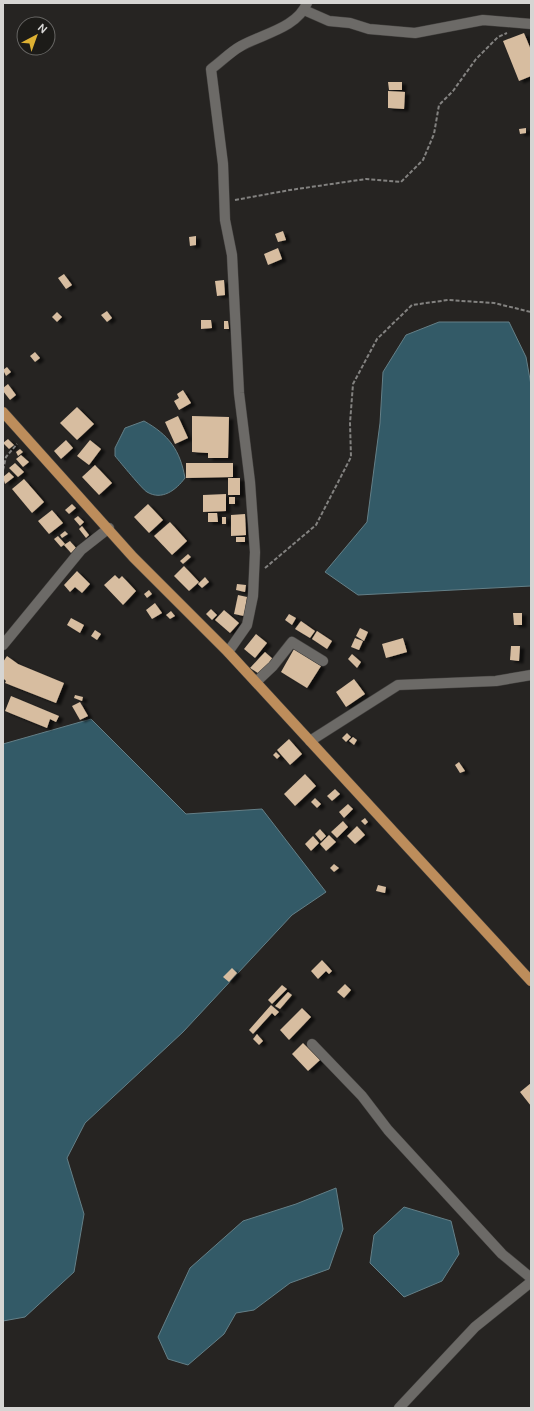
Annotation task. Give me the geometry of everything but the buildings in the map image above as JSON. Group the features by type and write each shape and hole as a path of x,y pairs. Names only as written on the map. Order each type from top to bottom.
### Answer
{"main road":[{"path":"3,412 109,528 133,557 228,652 531,981"}],"street":[{"path":"228,652 247,624 253,596 255,552 250,482 239,393 232,255 225,220 223,164 211,69 240,46 268,34 295,19 305,6 329,21 350,23 369,29 415,33 483,20 528,24"},
{"path":"3,645 81,550 109,528"},
{"path":"256,682 273,666 292,642 323,662"},
{"path":"310,741 398,685 496,681 531,675"},
{"path":"312,1044 362,1096 388,1130 502,1254 531,1278"},
{"path":"399,1408 475,1327 531,1282"}],"path":[{"path":"224,201 366,179 401,182 423,160 434,134 439,105 453,91 476,59 498,37 528,24"},
{"path":"254,577 316,526 351,457 350,423 353,384 377,339 412,305 448,300 494,303 531,312"},
{"path":"3,470 6,457 24,435"}],"water":[{"path":"439,322 509,322 526,357 531,385 531,586 358,595 325,572 367,522 380,423 383,372 406,335"},
{"path":"144,421 153,426 172,444 183,468 185,478 177,487 163,495 153,494 144,490 115,456 115,448 125,428"},
{"path":"91,719 186,814 262,809 326,892 292,915 183,1032 85,1123 67,1158 84,1214 74,1272 25,1317 3,1321 3,744"},
{"path":"336,1188 343,1229 329,1269 290,1283 254,1310 236,1313 224,1334 188,1365 168,1359 158,1337 190,1268 243,1221 296,1204"},
{"path":"404,1207 451,1221 459,1254 442,1281 404,1297 370,1263 374,1235"}]}
